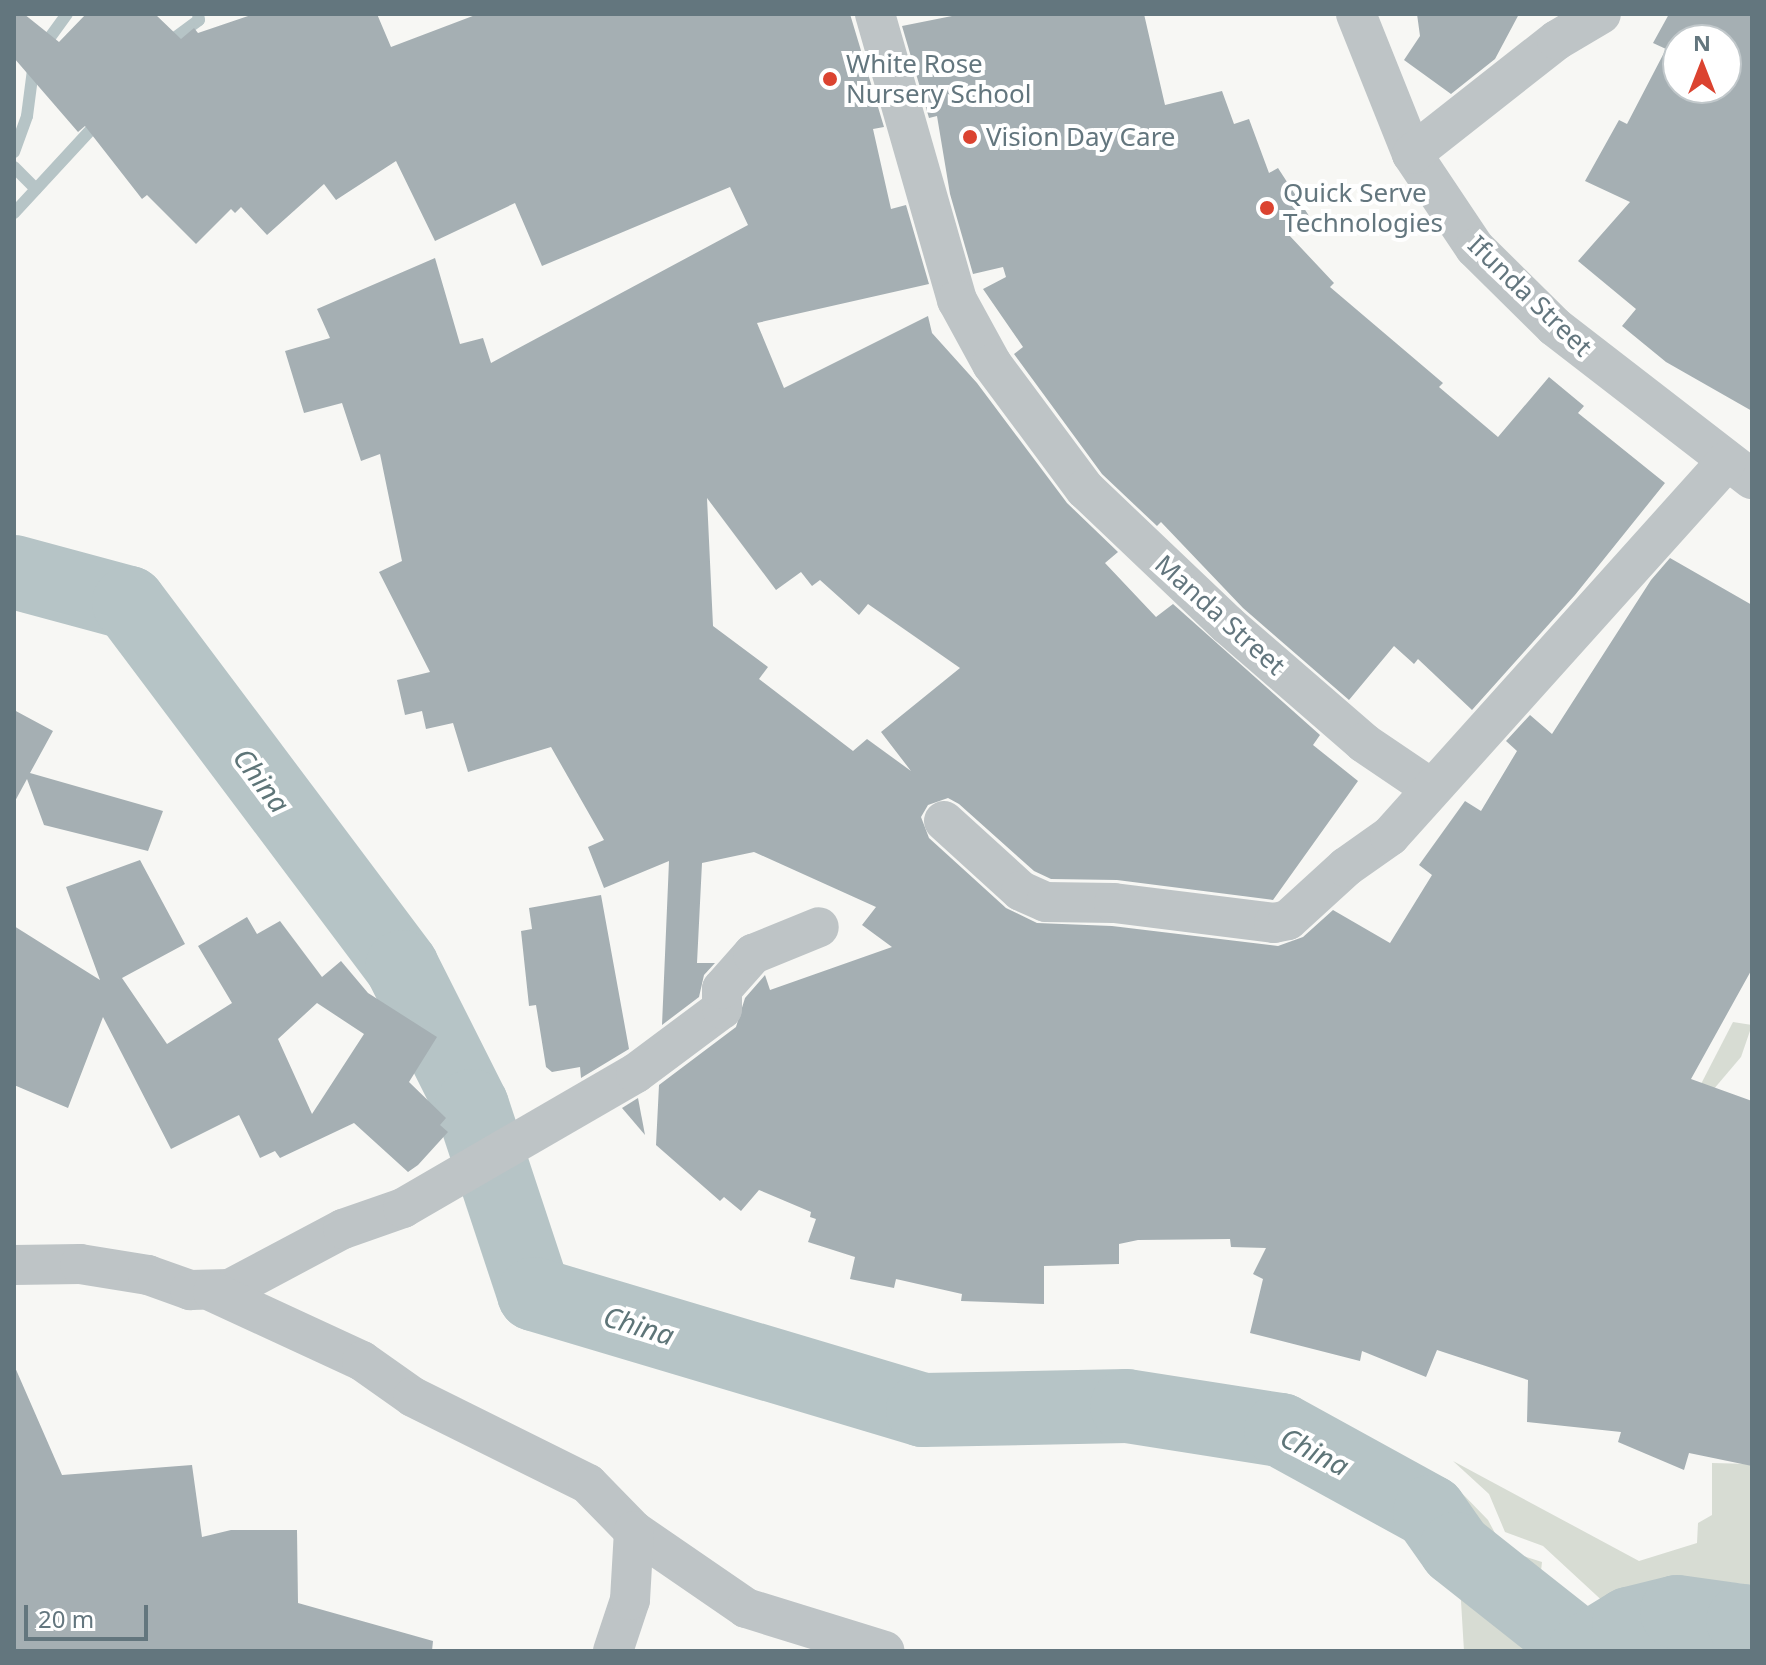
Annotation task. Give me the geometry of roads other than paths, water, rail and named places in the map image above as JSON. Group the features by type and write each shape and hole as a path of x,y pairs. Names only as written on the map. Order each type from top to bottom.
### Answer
{"street":[{"name":"Manda Street","path":"875,14 957,300 992,364 1085,489 1228,625 1353,733 1429,787"},
{"name":"Ifunda Street","path":"1356,14 1412,154 1475,248 1555,327 1739,471"},
{"path":"1412,154 1557,40 1601,14"},
{"path":"944,821 1021,891 1046,902 1114,903 1274,923 1288,920 1346,867 1390,836 1429,787 1739,471"},
{"path":"213,1292 230,1289 343,1229 403,1208 636,1073 722,1009 722,989 753,954 819,927"},
{"path":"14,1265 80,1264 213,1292 362,1361 413,1397 588,1484 634,1531 746,1608 885,1651"},
{"path":"613,1651 630,1600 634,1531"}],"waterway":[{"path":"43,47 67,14"},
{"path":"165,45 199,20 198,14"},
{"path":"14,152 27,116 34,62"},
{"path":"14,213 98,122"},
{"path":"14,167 36,189"},
{"name":"China","path":"14,572 129,603 402,967 472,1106 534,1294 923,1410 1127,1406 1281,1430 1430,1512 1456,1549 1585,1651 1629,1624 1677,1612 1743,1621 1752,1629"},
{"path":"1743,1621 1752,1605"}],"place":[{"name":"White Rose Nursery School","path":"830,79"},
{"name":"Vision Day Care","path":"970,137"},
{"name":"Quick Serve Technologies","path":"1267,208"}]}
